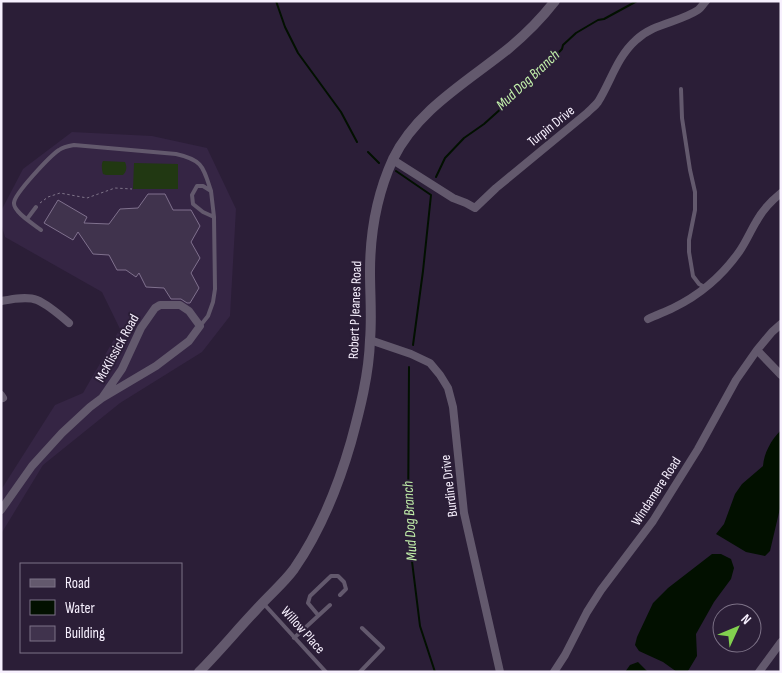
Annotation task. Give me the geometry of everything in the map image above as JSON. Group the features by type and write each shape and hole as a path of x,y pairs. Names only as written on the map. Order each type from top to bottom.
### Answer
{"street":[{"name":"Robert P Jeanes Road","path":"199,672 293,570 322,521 332,498 363,396 370,340 371,252 376,212 382,188 402,143 425,115 440,101 509,48 528,31 555,1"},
{"name":"Turpin Drive","path":"393,160 453,198 475,208 502,182 588,113 597,103 624,53 635,40 645,32 661,24 699,9 706,1"},
{"path":"648,319 680,304 706,288 722,274 746,242 763,211 781,193"},
{"path":"1,302 17,298 36,300 56,312 69,323"},
{"name":"McKlissick Road","path":"1,510 32,466 62,433 90,407 156,366 188,341 200,326 189,311 180,305 160,305 155,308 141,328 122,369 102,398"},
{"name":"Windamere Road","path":"554,672 601,590 653,521 698,449 736,380 757,350 781,324"},
{"name":"Burdine Drive","path":"370,340 411,354 430,364 448,388 453,407 464,513 500,672"},
{"path":"757,350 781,375"},
{"path":"759,672 781,642"}],"lane":[{"path":"681,89 682,118 695,192 695,210 689,240 689,252 694,276 706,288"},
{"path":"41,230 19,213 14,203 16,196 30,179 60,149 67,146 81,146 176,154 190,157 204,171 211,191 214,217 215,290 208,316 200,326"},
{"path":"211,191 203,186 197,186 192,195 193,204 203,212 214,217"},
{"path":"27,219 36,207"},
{"path":"318,615 308,602 310,596 332,576 338,576 344,582 346,589 340,595"},
{"name":"Willow Place","path":"263,603 323,671"},
{"path":"294,638 330,605"},
{"path":"360,672 383,648 362,628"},
{"path":"364,667 369,672"}],"path":[{"path":"36,207 48,197 57,194 66,193 87,198 115,188 132,189"}],"shaded area":[{"path":"72,132 152,136 207,148 236,209 230,316 202,352 120,403 43,465 1,534 1,490 55,405 83,393 120,329 102,292 5,237 1,223 1,211 23,169"}],"green space":[{"path":"103,161 125,162 125,172 123,175 103,174"},
{"path":"134,163 178,164 178,189 133,189"}],"water":[{"path":"781,430 781,504 770,551 765,556 746,552 716,534 724,524 735,494 742,484 763,466 769,447"},
{"path":"712,554 721,554 731,559 734,568 731,579 712,603 696,634 697,656 688,671 677,672 663,662 639,651 635,645 653,603 668,588"},
{"path":"638,662 648,672 625,672 630,665"}],"building":[{"path":"148,194 165,194 173,210 191,210 200,226 191,242 200,258 191,273 199,288 190,303 181,299 171,299 164,288 146,287 139,273 136,277 126,270 117,270 109,255 93,254 78,232 73,240 44,223 58,200 87,217 84,223 109,224 120,209 138,208"}],"waterway":[{"path":"276,1 285,27 298,53 341,112 357,142"},
{"name":"Mud Dog Branch","path":"436,177 445,158 464,138 484,124 532,81 576,33 637,1"},
{"path":"368,152 379,163"},
{"name":"Mud Dog Branch","path":"396,171 431,195 413,345"},
{"name":"Mud Dog Branch","path":"409,367 408,529 420,626 435,672"}]}
